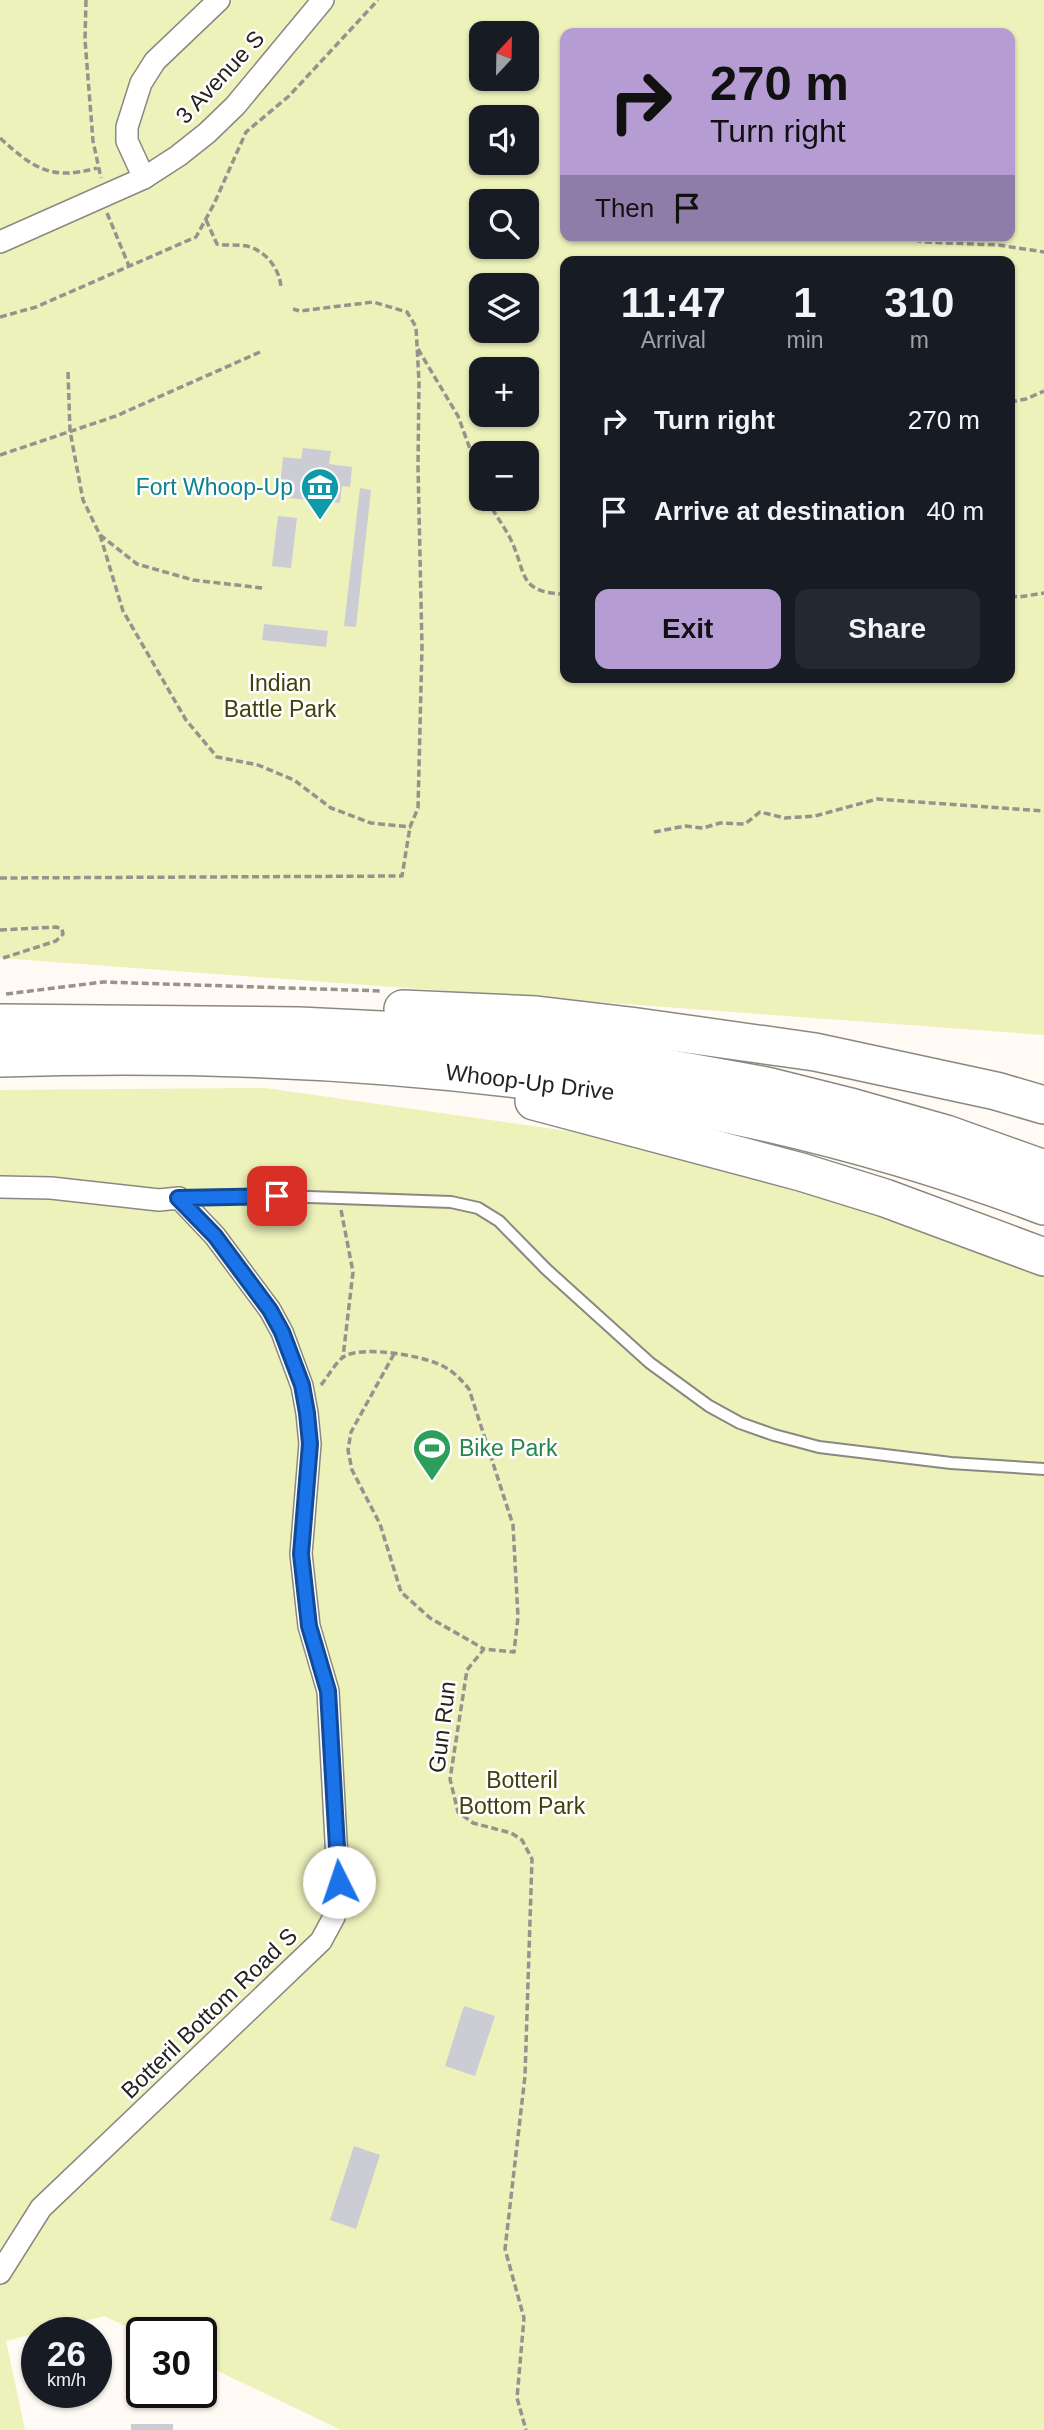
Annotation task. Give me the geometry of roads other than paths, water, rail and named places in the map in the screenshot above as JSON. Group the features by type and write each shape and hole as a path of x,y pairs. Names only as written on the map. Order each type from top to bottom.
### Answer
{"highway":[{"path":"0,1011 346,1008 434,1009 536,1015 815,1052 996,1091 1044,1105"},
{"name":"Whoop-Up Drive","path":"0,1023 299,1026 402,1031 562,1050 766,1086 946,1135 1044,1168"},
{"name":"Whoop-Up Drive","path":"0,1058 269,1059 405,1067 576,1086 641,1096 763,1121 930,1167 1044,1206"},
{"path":"405,1067 693,1141 801,1172 886,1198 1044,1257"}],"street":[{"path":"144,178 127,141 127,127 141,83 155,61 219,0"},
{"name":"3 Avenue S","path":"0,242 144,178 207,133 235,106 323,0"},
{"path":"0,1187 51,1188 159,1200 178,1198"},
{"name":"Botteril Bottom Road S","path":"0,2273 41,2208 321,1941 334,1917 339,1897 328,1691 309,1626 301,1554 310,1444 302,1385 282,1332 270,1310 215,1236 178,1198"}],"lane":[{"path":"178,1198 339,1198 451,1202 478,1208 499,1221 546,1269 650,1363 709,1406 752,1427 774,1436 819,1447 951,1464 1044,1469"}],"place":[{"name":"Fort Whoop-Up","path":"320,521"},
{"name":"Bike Park","path":"432,1482"}],"park label":[{"name":"Indian Battle Park","path":"280,696"},
{"name":"Botteril Bottom Park","path":"522,1793"}]}
